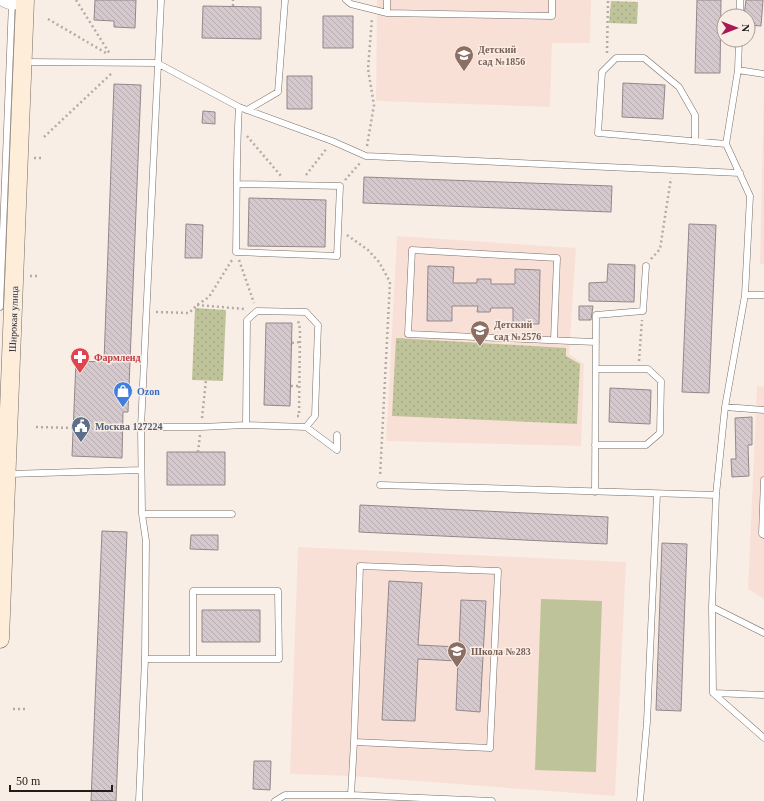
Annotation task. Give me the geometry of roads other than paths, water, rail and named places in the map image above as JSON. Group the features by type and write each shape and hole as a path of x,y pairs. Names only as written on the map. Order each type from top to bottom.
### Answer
{"main road":[{"name":"Широкая улица","path":"0,639 23,62 15,1"},
{"path":"0,308 10,313 13,322"}],"lane":[{"path":"139,801 145,659 146,541 142,514 141,427 161,0"},
{"path":"247,110 278,92 285,0"},
{"path":"346,0 351,4 387,13 552,16 552,0"},
{"path":"387,0 387,13"},
{"name":"Широкая улица","path":"0,308 15,1"},
{"path":"739,48 738,70 726,144 750,196 745,295 725,407 716,495 712,607 713,693 764,738"},
{"path":"695,141 695,115 679,87 644,58 616,58 602,72 598,133 726,144"},
{"path":"23,62 157,63 239,107 332,141 366,156 740,173"},
{"path":"738,70 764,74"},
{"path":"237,184 340,186 337,256 236,252 237,184 238,125 239,107"},
{"path":"554,340 557,258 412,250 408,334 596,342"},
{"path":"595,492 596,315 643,311 646,266"},
{"path":"745,295 764,295"},
{"path":"246,425 247,320 257,311 306,312 318,325 315,416 306,427"},
{"path":"595,445 646,445 660,433 661,381 648,369 596,369"},
{"path":"725,407 764,410"},
{"path":"141,427 246,425 306,427 337,450 338,435"},
{"path":"7,474 141,470"},
{"path":"764,480 762,534 764,534"},
{"path":"380,485 716,495"},
{"path":"640,801 646,722 657,494"},
{"path":"142,514 232,514"},
{"path":"351,794 360,566 498,572 490,748 354,742"},
{"path":"145,659 193,659 279,659 278,591 193,591 193,659"},
{"path":"712,607 764,633"},
{"path":"713,693 764,695"},
{"path":"275,801 285,795 351,794 492,801"}],"place":[{"name":"Детский сад №1856","path":"464,72"},
{"name":"Детский сад №2576","path":"480,347"},
{"name":"Фармленд","path":"80,374"},
{"name":"Ozon","path":"123,408"},
{"name":"Москва 127224","path":"81,443"},
{"name":"Школа №283","path":"457,668"}]}
